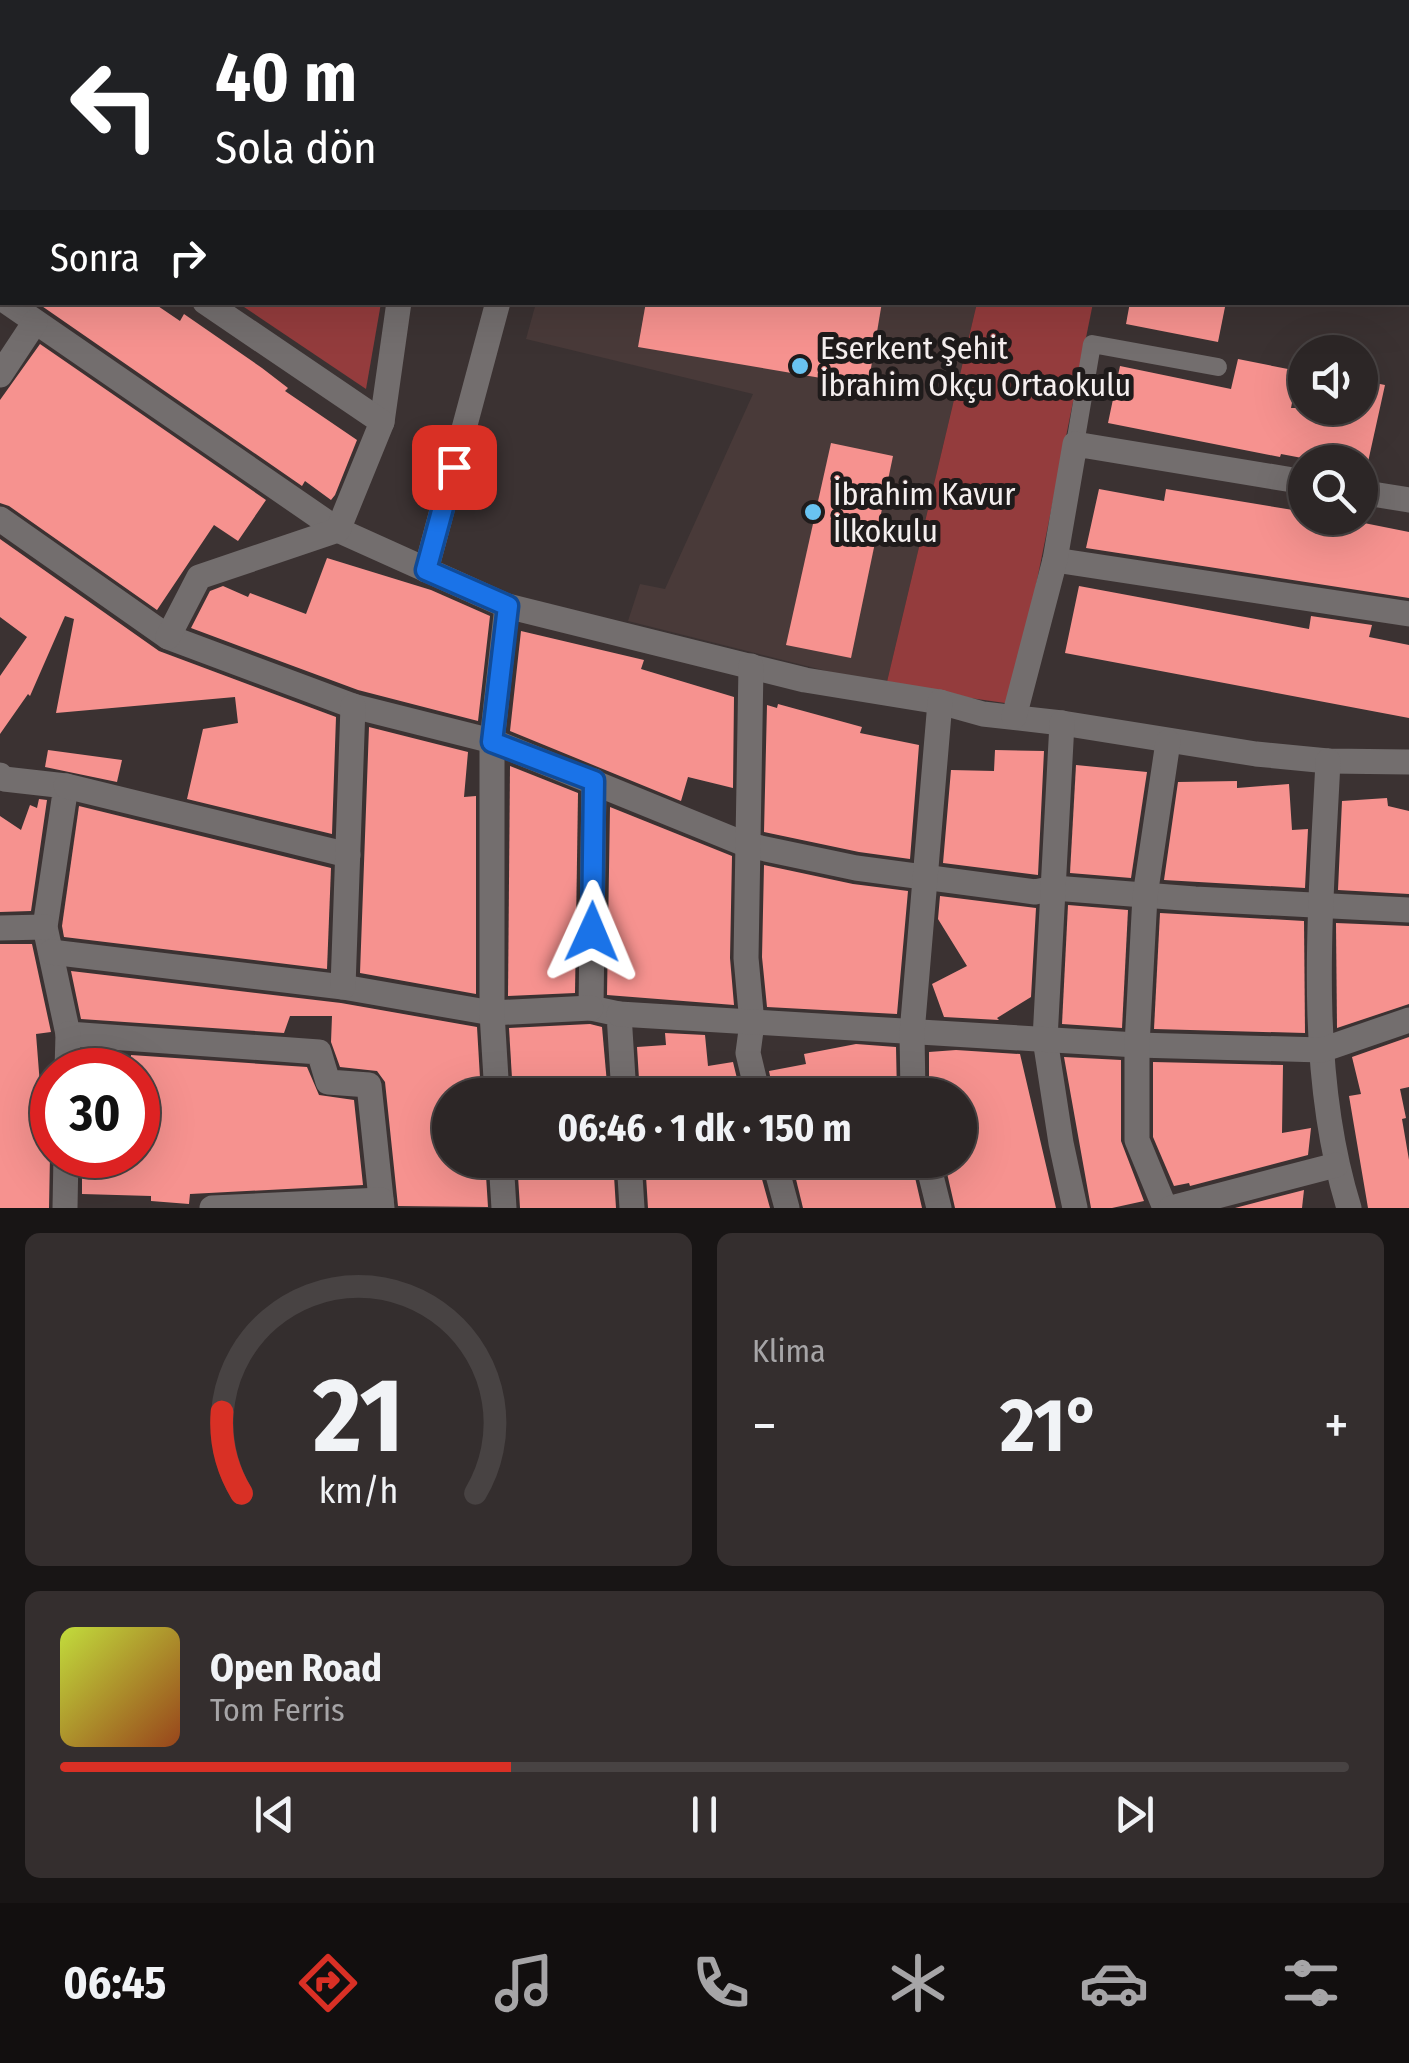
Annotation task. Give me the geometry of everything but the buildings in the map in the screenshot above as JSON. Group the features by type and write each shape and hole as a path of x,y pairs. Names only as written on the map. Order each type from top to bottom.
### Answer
{"street":[{"path":"10,305 338,530 508,606 805,680 940,702 983,714 1328,761 1409,762"},
{"path":"210,305 382,422"},
{"path":"168,638 200,578 338,530 382,422 399,305"},
{"path":"426,570 497,305"},
{"path":"0,375 36,322"},
{"path":"1014,717 1054,560 1075,444 1288,479"},
{"path":"1378,495 1409,500"},
{"path":"0,519 168,638 352,706 492,742 747,844 856,868 1035,892 1054,888 1409,910"},
{"path":"1054,560 1409,614"},
{"path":"496,1078 492,1013 492,742 508,606"},
{"path":"751,666 746,958 752,1023 748,1053 754,1078"},
{"path":"913,1078 912,1034 940,702"},
{"path":"343,987 352,706"},
{"path":"1062,723 1045,1039 1076,1208"},
{"path":"1168,742 1145,896 1137,1045 1137,1140 1168,1208 1336,1165"},
{"path":"1328,761 1321,906 1322,1050 1336,1165 1349,1208"},
{"path":"0,775 66,786 348,855"},
{"path":"591,1008 594,781"},
{"path":"66,786 48,939 68,1048"},
{"path":"0,928 492,1013 591,1008 619,1014 912,1034 1322,1050 1409,1020"},
{"path":"619,1014 623,1078"},
{"path":"68,1034 319,1052 328,1082 369,1085 382,1204 212,1208"},
{"path":"64,1208 65,1178"},
{"path":"502,1178 504,1208"},
{"path":"630,1178 632,1208"},
{"path":"779,1178 787,1208"},
{"path":"932,1178 939,1208"}],"lane":[{"path":"1075,444 1092,344 1218,367"}],"shaded area":[{"path":"241,305 381,305 366,389"},
{"path":"535,305 977,305 886,686 628,621 640,584 665,589 753,394 526,339"},
{"path":"977,305 1093,305 1012,704 886,686"}],"place":[{"name":"Eserkent Şehit İbrahim Okçu Ortaokulu","path":"800,366"},
{"name":"İbrahim Kavur İlkokulu","path":"813,512"}],"route":[{"path":"454,467 426,570 508,606 492,742 594,781 592,932"}]}
